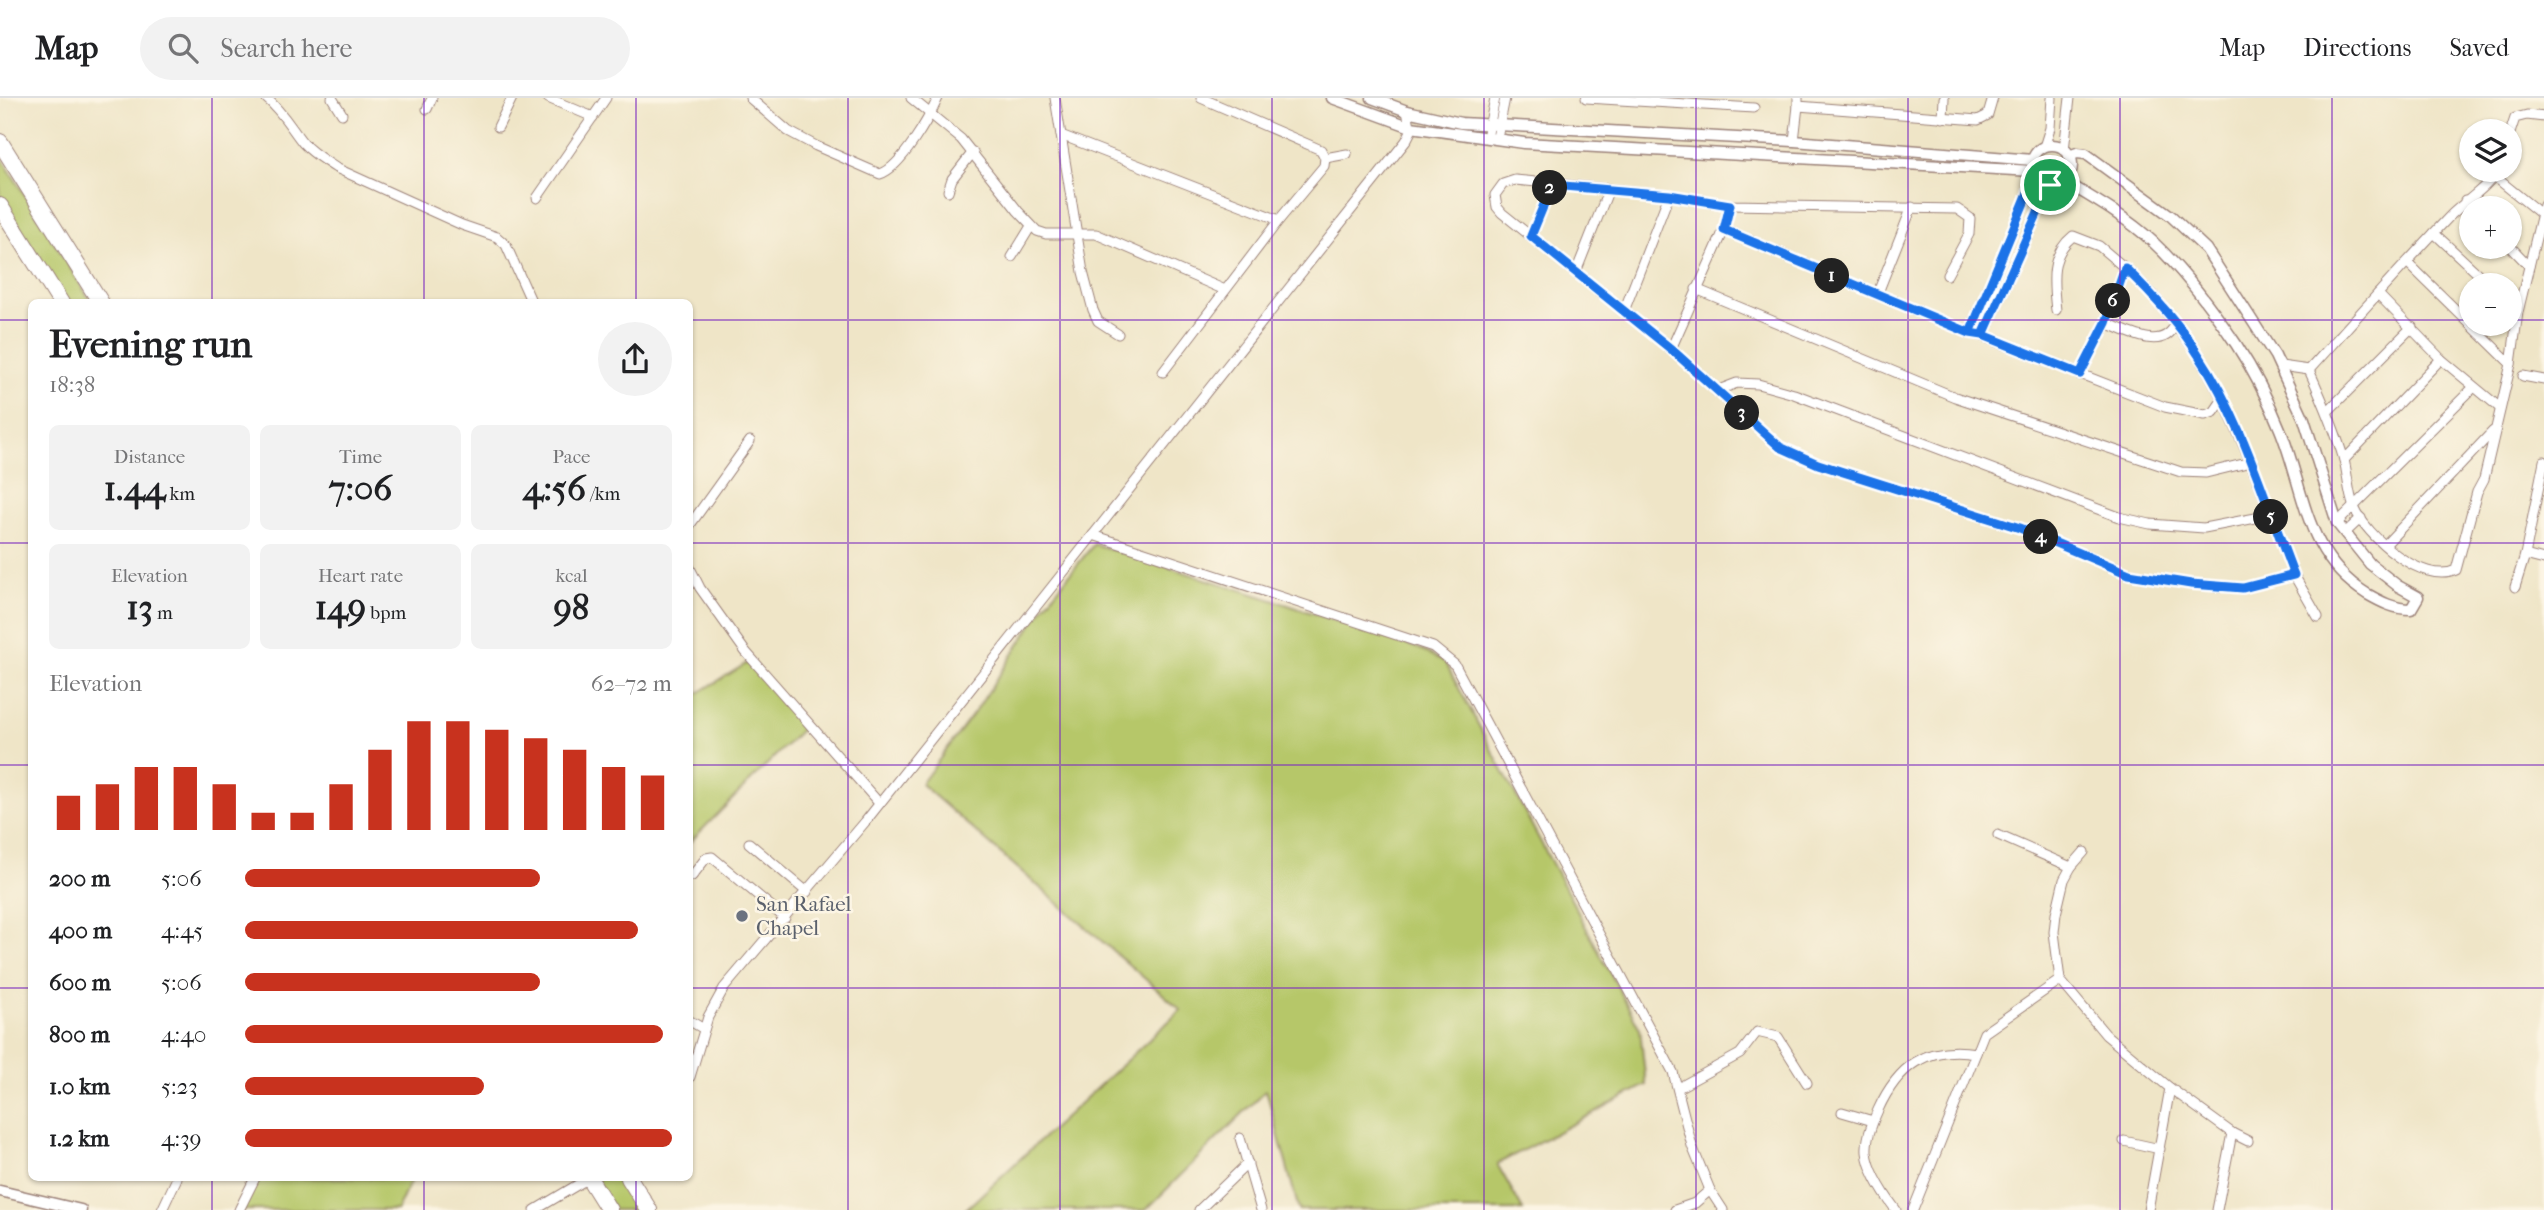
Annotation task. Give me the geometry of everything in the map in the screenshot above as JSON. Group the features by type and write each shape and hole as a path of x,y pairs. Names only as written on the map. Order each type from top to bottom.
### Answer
{"highway":[{"path":"0,142 98,299"},
{"path":"0,206 58,299"},
{"path":"591,1181 609,1210"},
{"path":"631,1181 649,1210"}],"street":[{"path":"266,98 278,107 303,143 316,156 336,168 462,225 498,237 506,245 530,299"},
{"path":"331,98 342,114"},
{"path":"427,110 432,98"},
{"path":"498,127 512,98"},
{"path":"548,98 593,117"},
{"path":"537,198 607,98"},
{"path":"750,98 788,131 827,152 880,174 893,167 930,114 937,98"},
{"path":"911,98 948,127 973,152 1037,231 1046,234 1096,234 1225,290"},
{"path":"1055,98 1077,233 1093,310 1098,321 1118,334"},
{"path":"1163,372 1279,220 1324,166 1325,158 1321,150 1203,98"},
{"path":"1332,98 1411,127 1524,143 2034,169"},
{"path":"1372,98 1407,111 1461,123 1794,141 2034,169 2050,185"},
{"path":"1492,138 1495,98"},
{"path":"1494,126 1505,98"},
{"path":"1586,98 1749,104"},
{"path":"1943,118 1944,98"},
{"path":"1794,141 1798,102 1943,118 1984,118 1993,106 1993,98"},
{"path":"1970,333 2044,147 2050,128 2052,98"},
{"path":"1983,335 2050,185 2064,181 2070,172 2067,153 2070,98"},
{"path":"693,1067 712,1008 724,988 879,803 1406,141 1411,127 1407,111"},
{"path":"2515,119 2520,115 2544,117"},
{"path":"1061,135 1279,220"},
{"path":"2044,147 2054,146 2067,153 2085,154 2171,216 2206,249 2281,366 2309,370"},
{"path":"948,191 952,179 973,152"},
{"path":"1325,158 1348,154"},
{"path":"2064,181 2114,212 2151,240 2186,276 2212,309 2260,385 2288,450 2313,533 2325,555 2349,583 2384,604 2411,609 2418,597 2398,586 2370,564 2337,523 2304,419 2275,356"},
{"path":"1947,275 1969,234 1970,218 1957,209 1730,205 1669,195 1508,182 1503,184 1495,195 1497,207 1671,349 1780,447 1818,464 2020,528 2129,574 2191,584 2243,588 2294,575"},
{"path":"2471,196 2486,182"},
{"path":"2507,182 2542,210 2522,295"},
{"path":"1531,236 1552,185"},
{"path":"1576,272 1609,190"},
{"path":"1624,311 1669,195"},
{"path":"1671,349 1724,230 1730,205"},
{"path":"1877,295 1912,207"},
{"path":"2309,370 2459,207"},
{"path":"1012,257 1031,226"},
{"path":"1724,230 1970,333 1983,335 2165,407 2205,415 2214,412 2223,399"},
{"path":"2434,233 2477,273"},
{"path":"2056,310 2054,267 2066,242 2073,236 2099,246 2154,296 2199,355 2223,399 2251,462 2294,575 2318,617"},
{"path":"2522,259 2529,266"},
{"path":"2408,263 2511,364"},
{"path":"2080,374 2106,323 2125,268"},
{"path":"1696,289 1955,397 2181,472 2206,473 2251,462"},
{"path":"2378,294 2441,359 2500,408"},
{"path":"2106,323 2148,339 2162,340 2172,333 2176,323"},
{"path":"2328,411 2412,327"},
{"path":"2309,370 2328,411 2344,460 2354,507 2368,530 2406,562 2442,573 2456,570 2477,492 2484,479 2511,364 2515,336"},
{"path":"2344,460 2441,359"},
{"path":"2523,376 2544,380"},
{"path":"1716,391 1737,383 1758,384 1794,394 2119,517 2150,524 2204,528 2271,515"},
{"path":"2337,523 2473,387"},
{"path":"2385,545 2495,430"},
{"path":"693,521 750,441"},
{"path":"2515,587 2525,555 2544,461"},
{"path":"2345,533 2361,518"},
{"path":"1093,535 1433,647 1455,665 1673,1072 1692,1146 1710,1190 1723,1210"},
{"path":"2525,555 2544,560"},
{"path":"693,574 744,651 879,803"},
{"path":"1998,835 2071,867"},
{"path":"749,843 807,892"},
{"path":"2084,852 2071,867 2062,889 2054,932 2060,980 2106,1035 2170,1088 2232,1133 2249,1141"},
{"path":"693,875 706,858 712,857 785,918"},
{"path":"1913,1210 1984,1032 2060,980"},
{"path":"693,1025 704,1029"},
{"path":"1678,1088 1740,1054 1754,1034 1762,1032 1778,1037 1807,1083"},
{"path":"1896,1210 1884,1194 1867,1153 1873,1121 1887,1090 1909,1065 1928,1055 1976,1053"},
{"path":"2148,1210 2170,1088"},
{"path":"1842,1112 1873,1121"},
{"path":"2217,1210 2232,1133"},
{"path":"1240,1138 1261,1210"},
{"path":"2124,1141 2160,1149"},
{"path":"1199,1210 1248,1163"},
{"path":"162,1210 176,1181"},
{"path":"239,1210 254,1181"},
{"path":"535,1210 584,1181"},
{"path":"1675,1210 1695,1203 1710,1190"},
{"path":"0,1191 81,1210"}],"green space":[{"path":"0,155 90,299 64,299 0,196"},
{"path":"1094,544 1420,649 1445,662 1640,1029 1646,1085 1497,1164 1523,1210 1299,1210 1266,1090 1146,1210 965,1210 1181,1010 921,784 979,706 1045,605"},
{"path":"749,662 805,726 693,839 693,696"},
{"path":"254,1181 411,1181 397,1210 241,1210"},
{"path":"596,1181 622,1181 640,1210 614,1210"}],"place":[{"name":"San Rafael Chapel","path":"742,916"}],"route":[{"path":"2050,185 1983,335 1970,333 1724,230 1730,205 1669,195 1552,185 1531,236 1671,349 1780,447 1818,464 2020,528 2129,574 2191,584 2243,588 2294,575 2251,462 2223,399 2199,355 2154,296 2125,268 2106,323 2080,374 1983,335 1970,333 2035,176 2039,181 2050,185"}]}
